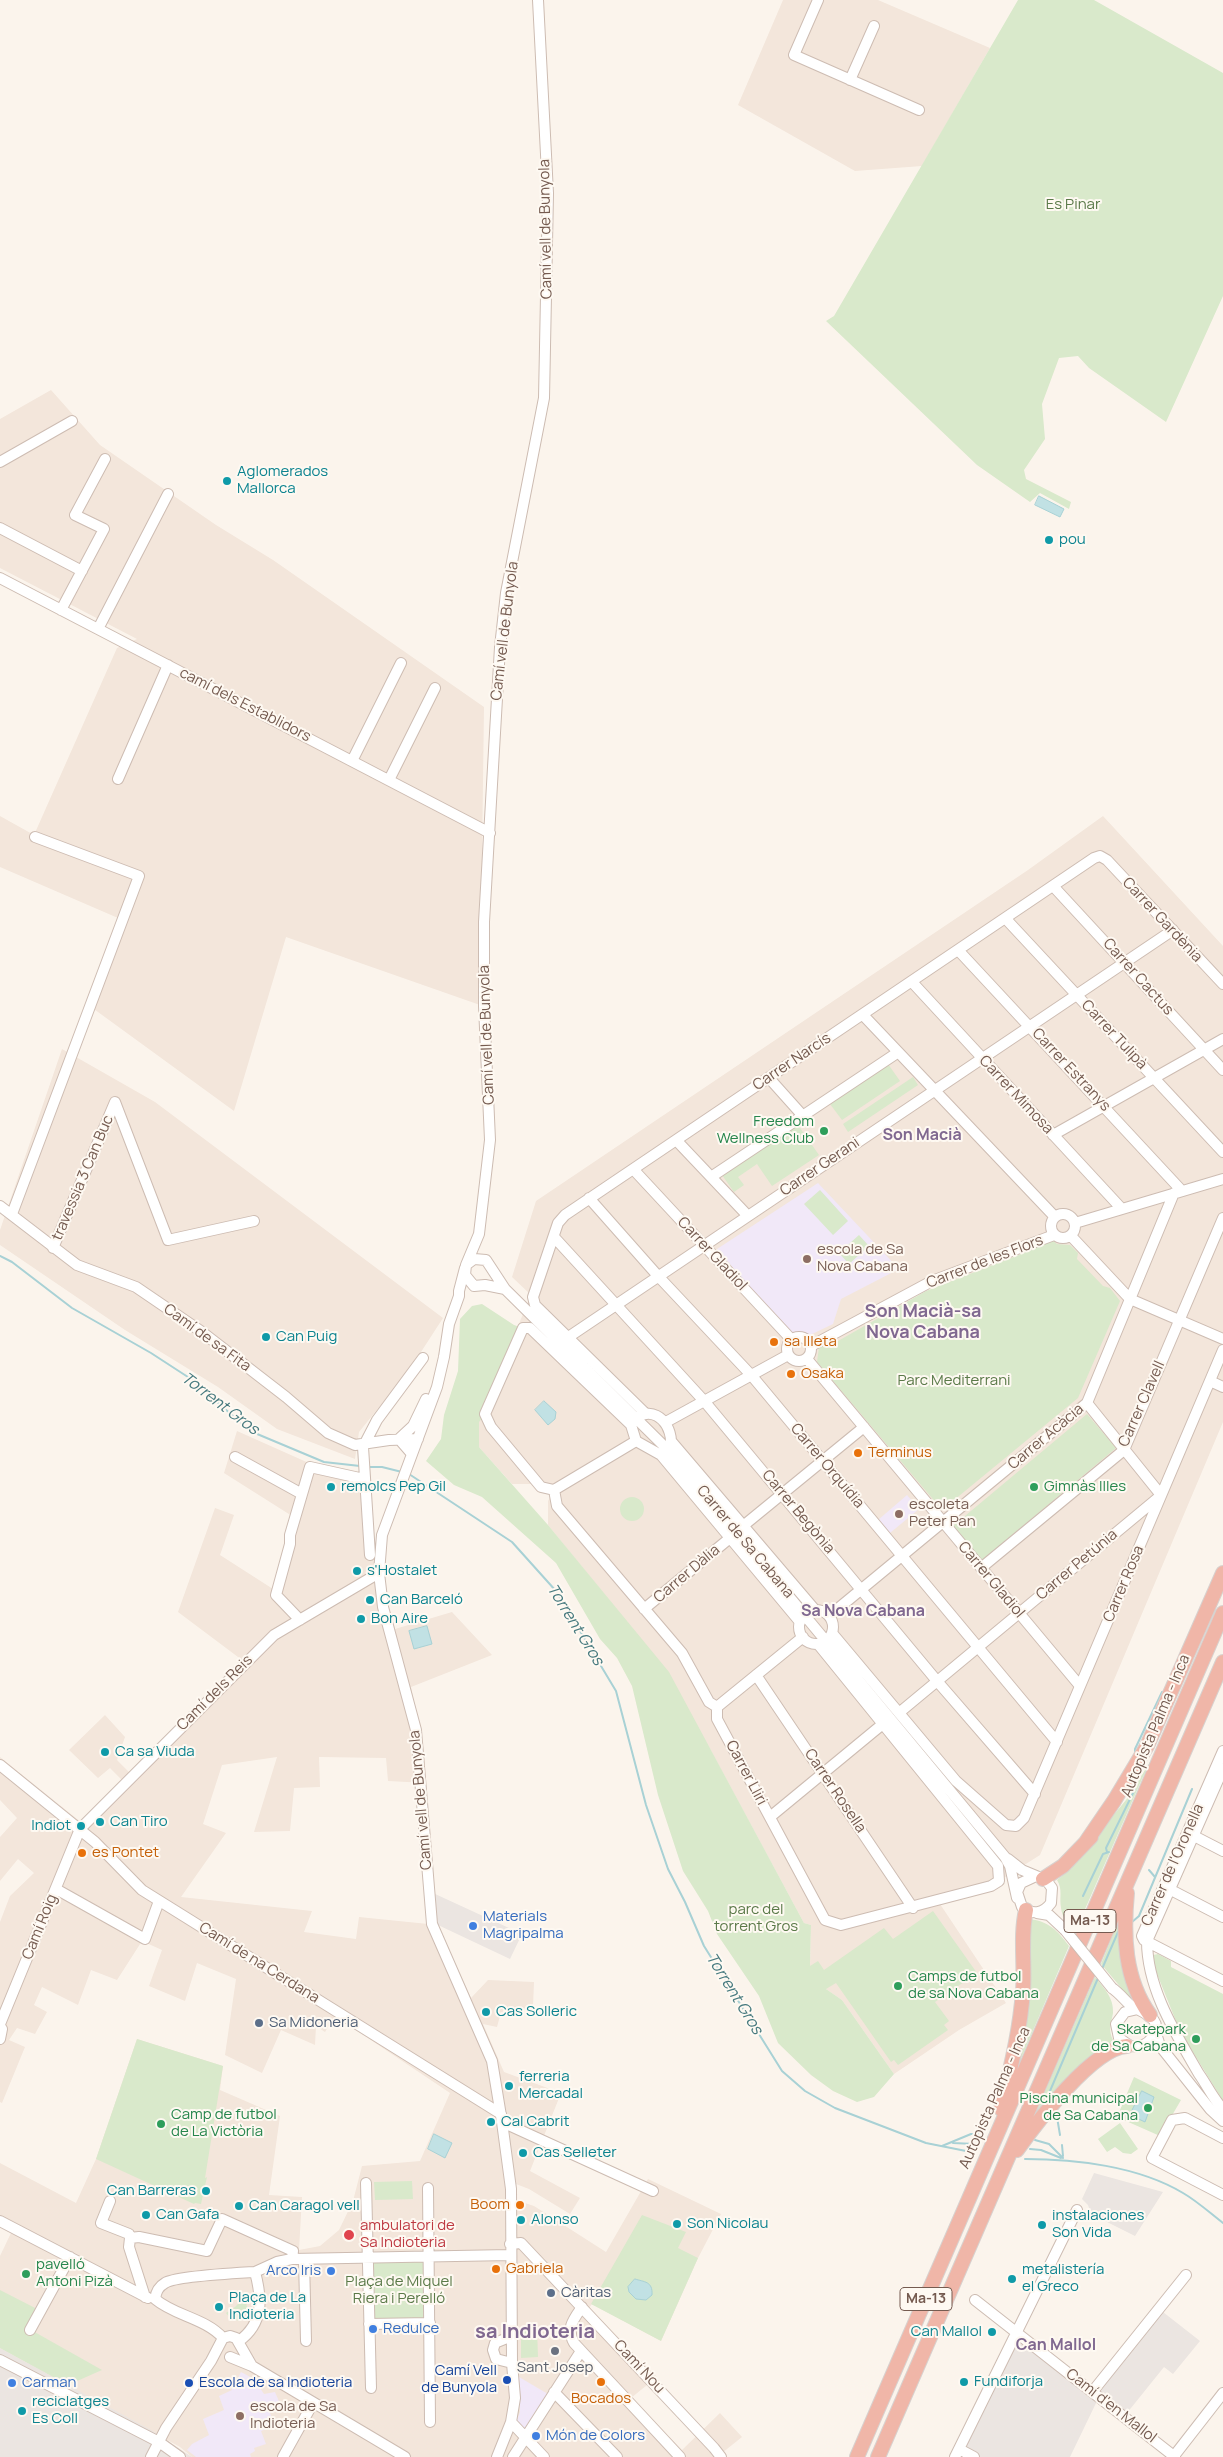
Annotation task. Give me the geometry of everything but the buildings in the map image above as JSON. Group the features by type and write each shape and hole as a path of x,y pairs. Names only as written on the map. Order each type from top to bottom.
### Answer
{"highway":[{"path":"1086,1842 1114,1801 1147,1746 1223,1573"},
{"name":"Autopista Palma - Inca","path":"857,2457 1223,1613"},
{"name":"Ma-13","path":"878,2457 1223,1662"},
{"path":"1039,1878 1064,1866 1104,1823 1138,1777 1185,1701"},
{"path":"1129,1877 1124,1920 1126,1952 1144,2012"},
{"path":"994,2141 1022,2011 1024,1976 1023,1923 1030,1911"},
{"path":"1000,2175 1055,2100 1110,2051 1133,2046"}],"street":[{"name":"Camí vell de Bunyola","path":"497,2457 511,2422 516,2398 512,2363 511,2189 492,2061 432,1924 416,1730 383,1607 379,1574 382,1535 398,1486 418,1440 437,1387 449,1324 459,1296 458,1291 465,1267 479,1234 490,1140 484,1006 484,922 500,647 506,592 544,398 548,193 538,0"},
{"path":"818,0 794,55 919,110"},
{"path":"850,80 874,26"},
{"path":"0,462 72,421"},
{"path":"62,610 104,529 75,514 105,459"},
{"path":"98,629 168,494"},
{"path":"0,528 82,571"},
{"name":"camí dels Establidors","path":"0,578 490,833"},
{"path":"352,761 400,664"},
{"path":"118,779 168,665"},
{"path":"389,780 435,688"},
{"path":"12,1214 139,876 34,837"},
{"name":"Carrer Narcís","path":"567,1338 535,1305 534,1297 558,1223 565,1215 1094,858 1100,856"},
{"name":"Carrer Gardènia","path":"1100,856 1106,860 1223,984"},
{"name":"Carrer Cactus","path":"1053,886 1223,1070"},
{"name":"Carrer Tulipà","path":"1005,918 1223,1152"},
{"name":"Carrer Gerani","path":"567,1338 1173,930"},
{"name":"Carrer Estranys","path":"958,950 1104,1106 1178,1192"},
{"name":"Carrer Mimosa","path":"912,982 1121,1208"},
{"path":"863,1014 897,1053 1055,1217"},
{"path":"1053,1135 1223,1039"},
{"path":"711,1177 897,1053"},
{"path":"769,1078 803,1116"},
{"name":"travessia 3 Can Buc","path":"53,1248 115,1102 168,1240 254,1221"},
{"path":"676,1140 748,1216"},
{"name":"Carrer Gladiol","path":"633,1169 792,1339"},
{"path":"1075,1223 1223,1179"},
{"name":"Carrer Acàcia","path":"829,1616 1087,1403 1130,1299 1178,1192"},
{"name":"Carrer Orquídia","path":"589,1198 658,1276 752,1376 1057,1742"},
{"name":"Camí de sa Fita","path":"0,1206 77,1266 136,1287 255,1372 328,1433 355,1445 399,1439 418,1440"},
{"path":"1066,1214 1075,1223 1071,1236 1062,1239 1054,1235 1051,1224 1055,1217 1066,1214"},
{"name":"Carrer Clavell","path":"981,1568 1124,1450 1223,1218"},
{"name":"Camí vell de Bunyola","path":"479,1234 486,1260"},
{"name":"Carrer de les Flors","path":"811,1346 932,1281 1054,1235"},
{"path":"1071,1236 1130,1299 1223,1339"},
{"name":"Carrer Begònia","path":"554,1237 706,1402 937,1682 1035,1794"},
{"path":"474,1286 465,1276 465,1267 474,1259 486,1260 492,1271 492,1277 485,1285"},
{"name":"Carrer de Sa Cabana","path":"492,1271 505,1289 638,1418 668,1444 1004,1856 1010,1866 1017,1898"},
{"path":"459,1296 474,1286 485,1285 505,1289"},
{"path":"636,1441 554,1490 541,1487 491,1427 485,1414 523,1328 530,1328 638,1418 655,1415 666,1422 671,1431 668,1444 659,1450 652,1450"},
{"path":"802,1337 811,1346 811,1352 807,1359 798,1362 788,1355 787,1346 792,1339 802,1337"},
{"path":"567,1338 638,1418 636,1441"},
{"name":"Carrer Rosa","path":"900,1712 956,1781 1006,1825 1016,1826 1024,1818 1223,1350"},
{"path":"666,1422 706,1402 788,1355"},
{"path":"370,1554 362,1458 366,1442 376,1420 423,1358"},
{"name":"Carrer Gladiol","path":"807,1359 1080,1686"},
{"path":"1210,1381 1223,1388"},
{"path":"412,1454 399,1439 413,1426 428,1395 437,1387"},
{"path":"1087,1403 1162,1495"},
{"path":"743,1526 864,1427"},
{"path":"636,1441 661,1455 730,1538 807,1615 829,1616 833,1624 826,1639"},
{"path":"668,1444 743,1526 807,1615 803,1637 717,1707"},
{"path":"235,1456 302,1494"},
{"path":"300,1620 276,1595 310,1467 364,1479"},
{"name":"Carrer Lliri","path":"554,1490 557,1506 682,1653 710,1702 717,1707 717,1719 825,1920 841,1925 913,1908 991,1886 999,1881 998,1866 884,1723"},
{"name":"Carrer Petúnia","path":"900,1712 1162,1495"},
{"name":"Carrer Dàlia","path":"644,1609 730,1538"},
{"name":"Camí dels Reis","path":"80,1829 274,1635 379,1574"},
{"path":"803,1637 810,1642 826,1639"},
{"path":"826,1639 900,1712"},
{"path":"770,1817 884,1723 826,1639"},
{"name":"Carrer Rosella","path":"756,1675 913,1908"},
{"name":"Carrer de l'Oronella","path":"1220,1772 1143,1934 1143,1938 1147,1941 1171,1890 1220,1772 1223,1751"},
{"path":"0,1765 80,1829"},
{"name":"Camí de na Cerdana","path":"80,1829 128,1877 159,1901 501,2118 653,2191"},
{"name":"Camí Roig","path":"0,2025 80,1829"},
{"path":"1194,1836 1223,1850"},
{"name":"Carrer de Sa Cabana","path":"1004,1856 1022,1870 1039,1878"},
{"path":"1065,1930 1056,1913 1052,1888 1039,1878 1021,1883 1017,1898 1030,1911 1049,1915 1065,1930 1112,1988 1131,2006 1144,2012 1155,2029 1158,2043 1223,2122"},
{"path":"56,1889 145,1939 159,1901"},
{"path":"1171,1890 1223,1917"},
{"path":"1030,1911 1044,1910 1053,1898"},
{"path":"1147,1941 1223,1981"},
{"path":"1147,1941 1148,1964 1174,2029 1215,2100 1223,2109"},
{"path":"1112,1988 1119,2005 1116,2027 1117,2035 1133,2046 1155,2051 1181,2073"},
{"path":"1118,2020 1128,2010 1144,2012"},
{"path":"0,2025 2,2028 0,2039"},
{"path":"1133,2046 1149,2042 1155,2029"},
{"path":"1223,2138 1186,2118 1172,2120 1152,2158 1223,2195"},
{"path":"366,2183 371,2388"},
{"path":"428,2188 430,2422"},
{"path":"110,2201 101,2223 128,2234 130,2238 129,2247 150,2298"},
{"path":"974,2457 957,2453 1077,2210"},
{"path":"130,2238 138,2237 207,2251 222,2219 293,2250 292,2259"},
{"path":"0,2221 150,2298 164,2308 206,2325 220,2342 221,2353 252,2366 405,2457"},
{"name":"Camí Nou","path":"510,2244 521,2243 721,2457"},
{"path":"150,2298 166,2282 230,2273 255,2272 277,2262 292,2259 510,2255"},
{"path":"30,2330 70,2258"},
{"path":"304,2260 306,2341"},
{"path":"211,2361 238,2353 239,2342 249,2332 258,2315 261,2298 255,2272"},
{"path":"1093,2392 1186,2275"},
{"name":"Camí d'en Mallol","path":"975,2300 1174,2456"},
{"path":"582,2307 570,2325 570,2334 581,2351 680,2457"},
{"path":"369,2324 430,2322"},
{"path":"151,2457 166,2428 211,2361 220,2342 230,2336 239,2342 252,2366"},
{"path":"512,2336 495,2342 493,2350 496,2359 512,2363"},
{"path":"514,2457 581,2351"},
{"path":"0,2360 159,2442 180,2457"},
{"path":"554,2392 616,2457"},
{"path":"1174,2456 1223,2393"},
{"path":"282,2457 313,2403"},
{"path":"511,2422 544,2457"}],"shaded area":[{"path":"783,0 878,0 990,48 922,166 855,171 738,105"},
{"path":"51,390 100,445 216,525 273,560 484,707 480,1005 286,937 234,1111 87,1004 118,918 0,867 0,816 34,835 117,648 137,639 0,568 0,419"},
{"path":"1103,816 1223,946 1223,1422 1040,1855 999,1881 938,1901 1006,2003 959,2030 894,2074 842,2000 826,1989 810,1966 811,1925 804,1923 709,1747 641,1640 548,1525 548,1501 554,1490 535,1484 512,1484 479,1447 479,1419 531,1295 512,1277 536,1201 1028,870","holes":["1015,1251 824,1340 928,1283"]},
{"path":"62,1049 155,1102 443,1318 410,1369 359,1432 355,1459 277,1429 218,1387 125,1330 0,1245 0,1230"},
{"name":"escola de Sa Nova Cabana","path":"818,1183 899,1269 841,1299 833,1324 810,1335 793,1338 717,1249"},
{"path":"237,1431 311,1464 369,1475 370,1515 379,1573 395,1629 452,1612 492,1655 411,1687 424,1751 426,1783 388,1781 386,1758 319,1757 320,1787 294,1788 290,1831 254,1832 277,1757 222,1765 203,1824 226,1833 181,1897 312,1911 304,1932 356,1939 359,1917 438,1925 471,1998 488,1980 534,1982 533,2007 501,2012 497,2027 483,2024 504,2072 561,2093 530,2171 580,2198 570,2214 529,2189 516,2184 516,2200 534,2206 606,2252 648,2179 721,2214 698,2258 661,2341 592,2304 589,2308 657,2377 631,2398 682,2450 720,2413 742,2437 717,2457 192,2457 180,2447 0,2348 0,2256 11,2233 0,2227 0,2163 76,2203 96,2159 137,2039 223,2066 220,2090 280,2116 269,2195 302,2197 299,2250 320,2246 339,2230 353,2201 362,2166 420,2161 450,2093 335,2016 325,2032 316,2026 315,2045 281,2030 262,2073 225,2055 236,1979 197,1963 185,2001 149,1986 162,1950 142,1941 117,1980 91,1970 78,2005 42,1987 34,2005 47,2012 35,2034 17,2028 9,2040 25,2047 2,2103 0,2102 0,1922 10,1896 34,1873 18,1859 0,1881 0,1837 17,1818 0,1800 0,1757 82,1823 122,1780 110,1768 98,1778 69,1750 105,1715 125,1737 117,1760 130,1773 242,1660 178,1612 215,1508 234,1515 220,1555 273,1589 292,1516 224,1473"},
{"name":"escoleta Peter Pan","path":"907,1495 919,1509 890,1533 878,1520"},
{"name":"Materials Magripalma","path":"433,1893 522,1934 510,1959 438,1925"},
{"path":"1094,2173 1163,2192 1135,2236 1091,2214 1088,2205 1082,2199"},
{"path":"1163,2312 1200,2341 1173,2374 1164,2367 1127,2413 1099,2391"},
{"path":"1019,2339 1097,2401 1070,2457 961,2457"},
{"path":"0,2348 151,2430 192,2457 0,2457"},
{"name":"escola de Sa Indioteria","path":"241,2372 254,2379 264,2394 275,2392 281,2406 270,2413 275,2426 261,2431 266,2444 254,2448 255,2451 250,2454 251,2457 196,2457 187,2450 192,2444 209,2435 203,2419 224,2410 219,2396 232,2390 230,2385 236,2382"},
{"path":"519,2377 548,2394 525,2431 516,2422 520,2412"}],"green space":[{"name":"Es Pinar","path":"1018,0 1094,0 1223,73 1223,296 1166,422 1089,368 1078,356 1059,358 1042,404 1045,439 1024,470 1026,479 1071,502 1069,509 1040,493 1030,502 977,465 826,321 834,316"},
{"path":"888,1064 900,1081 842,1120 830,1104"},
{"path":"913,1077 918,1085 848,1132 843,1124"},
{"path":"798,1125 819,1155 772,1186 757,1164 738,1177 744,1185 734,1192 722,1175"},
{"path":"820,1190 848,1221 833,1235 804,1204"},
{"path":"859,1235 869,1246 849,1264 839,1253"},
{"name":"Parc Mediterrani","path":"1051,1239 1057,1244 1070,1245 1078,1253 1077,1259 1103,1286 1110,1288 1120,1301 1078,1398 948,1505 937,1504 817,1362 819,1347 831,1339 838,1341 926,1291 1029,1251 1033,1245"},
{"name":"parc del torrent Gros","path":"482,1304 514,1325 523,1328 485,1414 479,1422 479,1447 548,1525 669,1672 804,1923 811,1925 810,1966 818,1961 824,1970 884,1928 893,1939 933,1911 977,1973 935,2002 949,2021 944,2025 948,2030 898,2065 894,2060 891,2062 836,1983 826,1989 842,2000 894,2074 874,2097 857,2102 833,2091 811,2075 778,2043 759,1996 717,1934 708,1911 683,1871 658,1795 632,1686 617,1658 600,1639 556,1563 482,1497 454,1485 426,1461 441,1439 444,1415 458,1371 460,1319 472,1306"},
{"name":"Gimnàs Illes","path":"1087,1414 1116,1448 982,1560 953,1526"},
{"path":"632,1497 637,1498 643,1504 643,1514 637,1520 632,1521 627,1520 621,1514 620,1509 621,1504 627,1498"},
{"path":"1152,1759 1075,1932 1063,1915 1060,1904 1060,1887 1057,1880 1072,1868 1126,1800"},
{"path":"1028,1919 1042,1922 1052,1927 1069,1946 1012,2080"},
{"path":"1119,1920 1134,2001 1101,1964"},
{"path":"1158,1954 1171,1961 1171,1967 1223,1994 1223,2101 1180,2031 1151,1959 1153,1955"},
{"path":"1095,1977 1108,1994 1112,2003 1113,2013 1110,2030 1113,2040 1033,2119"},
{"name":"Camp de futbol de La Victòria","path":"137,2039 223,2066 205,2178 207,2177 201,2204 194,2204 96,2159"},
{"name":"Piscina municipal de Sa Cabana","path":"1134,2077 1181,2100 1160,2136 1117,2117"},
{"path":"1120,2123 1138,2149 1131,2154 1123,2153 1115,2147 1107,2152 1098,2139"},
{"path":"412,2181 413,2199 375,2200 374,2182"},
{"path":"642,2215 686,2232 678,2248 698,2258 661,2341 591,2304"},
{"name":"Plaça de Miquel Riera i Perelló","path":"429,2257 430,2323 369,2324 367,2259"},
{"path":"0,2290 41,2311 31,2330 102,2370 68,2385 0,2348"},
{"path":"245,2297 247,2307 244,2318 240,2321 231,2319 226,2313"},
{"path":"521,2328 537,2328 538,2357 521,2358"}],"water":[{"path":"1039,496 1064,509 1060,517 1035,505"},
{"path":"544,1401 556,1412 555,1419 548,1425 535,1410"},
{"path":"427,1626 432,1644 414,1649 409,1631"},
{"path":"1142,2091 1154,2097 1145,2122 1130,2115"},
{"path":"434,2134 452,2143 445,2158 428,2149"},
{"path":"635,2279 647,2283 651,2287 652,2295 646,2300 636,2299 629,2292 628,2287"}],"waterway":[{"name":"Torrent Gros","path":"0,1256 12,1262 72,1308 151,1353 191,1379 250,1431 324,1462 360,1466"},
{"name":"Torrent Gros","path":"367,1467 382,1467 402,1472"},
{"name":"Torrent Gros","path":"409,1474 512,1542 556,1591 616,1691 646,1805 668,1869 704,1946 782,2071 805,2091 835,2108 926,2143 971,2152"},
{"path":"1135,1754 1135,1749 1162,1692"},
{"path":"1107,1852 1106,1848 1135,1789"},
{"path":"1132,1922 1139,1916 1192,1789"},
{"path":"1083,1896 1103,1854 1109,1852"},
{"path":"1149,1870 1155,1877"},
{"path":"1102,1969 1118,1932"},
{"path":"1050,2091 1098,1978"},
{"path":"1056,2111 1060,2135"},
{"path":"942,2146 971,2134 978,2134"},
{"path":"1035,2140 1049,2144 1063,2158"},
{"path":"953,2143 975,2144"},
{"path":"1062,2145 1063,2156"},
{"path":"1030,2149 1041,2150 1061,2158"},
{"name":"Torrent Gros","path":"1025,2159 1085,2163 1126,2170 1146,2176 1183,2193 1223,2223"}],"place":[{"name":"Aglomerados Mallorca","path":"227,481"},
{"name":"pou","path":"1049,540"},
{"name":"Freedom Wellness Club","path":"824,1131"},
{"name":"escola de Sa Nova Cabana","path":"807,1259"},
{"name":"Can Puig","path":"266,1337"},
{"name":"sa Illeta","path":"774,1342"},
{"name":"Osaka","path":"791,1374"},
{"name":"Terminus","path":"858,1453"},
{"name":"remolcs Pep Gil","path":"331,1487"},
{"name":"Gimnàs Illes","path":"1034,1487"},
{"name":"escoleta Peter Pan","path":"899,1514"},
{"name":"s'Hostalet","path":"357,1571"},
{"name":"Can Barceló","path":"370,1600"},
{"name":"Bon Aire","path":"361,1619"},
{"name":"Ca sa Viuda","path":"105,1752"},
{"name":"Can Tiro","path":"100,1822"},
{"name":"Indiot","path":"81,1826"},
{"name":"es Pontet","path":"82,1853"},
{"name":"Materials Magripalma","path":"473,1926"},
{"name":"Camps de futbol de sa Nova Cabana","path":"898,1986"},
{"name":"Cas Solleric","path":"486,2012"},
{"name":"Sa Midoneria","path":"259,2023"},
{"name":"Skatepark de Sa Cabana","path":"1196,2039"},
{"name":"ferreria Mercadal","path":"509,2086"},
{"name":"Piscina municipal de Sa Cabana","path":"1148,2108"},
{"name":"Cal Cabrit","path":"491,2122"},
{"name":"Camp de futbol de La Victòria","path":"161,2124"},
{"name":"Cas Selleter","path":"523,2153"},
{"name":"Can Barreras","path":"206,2191"},
{"name":"Boom","path":"520,2205"},
{"name":"Can Caragol vell","path":"239,2206"},
{"name":"Can Gafa","path":"146,2215"},
{"name":"Alonso","path":"521,2220"},
{"name":"Son Nicolau","path":"677,2224"},
{"name":"instalaciones Son Vida","path":"1042,2225"},
{"name":"ambulatori de Sa Indioteria","path":"349,2235"},
{"name":"Gabriela","path":"496,2269"},
{"name":"Arco Iris","path":"331,2271"},
{"name":"pavelló Antoni Pizà","path":"26,2274"},
{"name":"metalistería el Greco","path":"1012,2279"},
{"name":"Càritas","path":"551,2293"},
{"name":"Plaça de La Indioteria","path":"219,2307"},
{"name":"Redulce","path":"373,2329"},
{"name":"Can Mallol","path":"992,2332"},
{"name":"Sant Josep","path":"555,2351"},
{"name":"Camí Vell de Bunyola","path":"507,2380"},
{"name":"Bocados","path":"601,2382"},
{"name":"Fundiforja","path":"964,2382"},
{"name":"Carman","path":"12,2383"},
{"name":"Escola de sa Indioteria","path":"189,2383"},
{"name":"reciclatges Es Coll","path":"22,2411"},
{"name":"escola de Sa Indioteria","path":"240,2416"},
{"name":"Món de Colors","path":"536,2436"}],"district":[{"name":"Son Macià","path":"922,1136"},
{"name":"Son Macià-sa Nova Cabana","path":"923,1322"},
{"name":"Sa Nova Cabana","path":"863,1612"},
{"name":"sa Indioteria","path":"535,2332"},
{"name":"Can Mallol","path":"1056,2346"}]}
